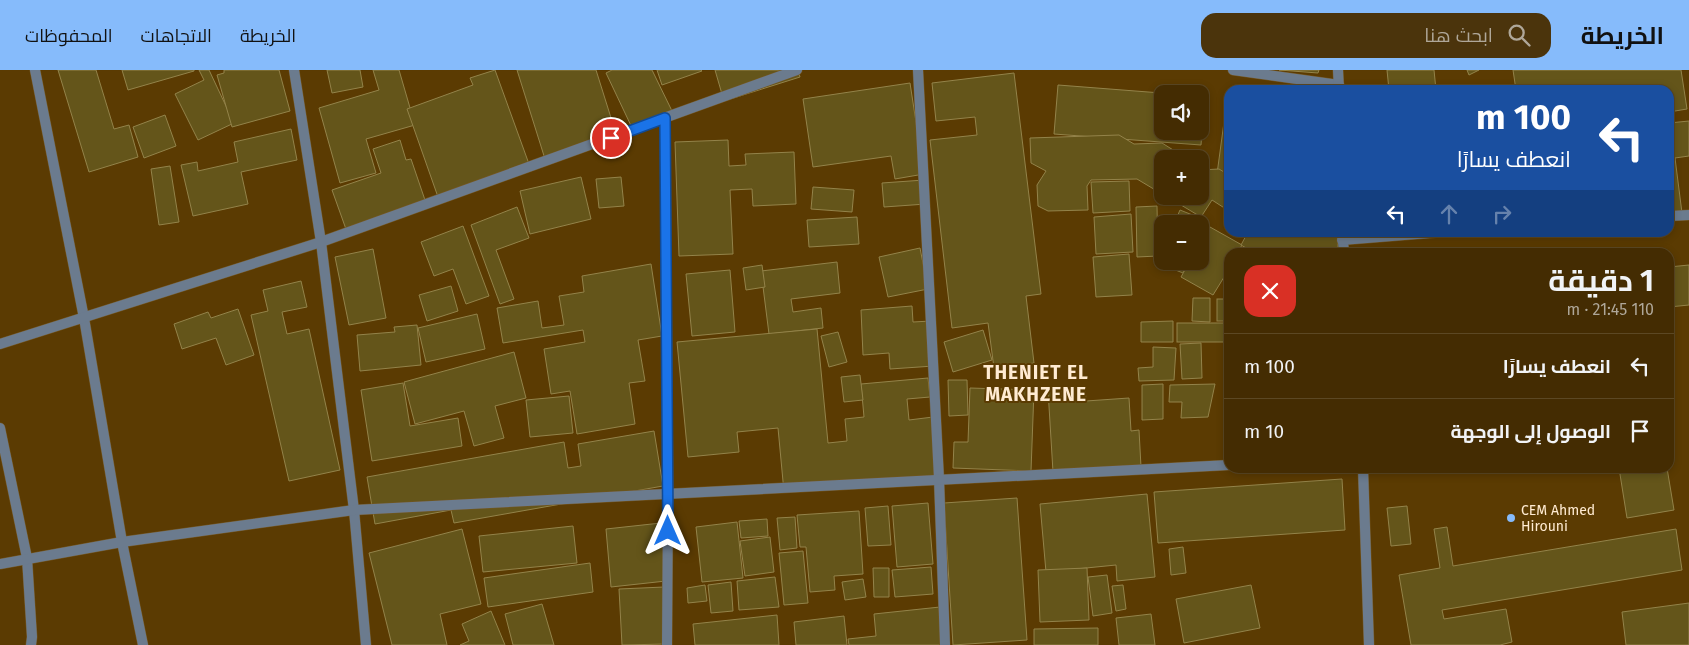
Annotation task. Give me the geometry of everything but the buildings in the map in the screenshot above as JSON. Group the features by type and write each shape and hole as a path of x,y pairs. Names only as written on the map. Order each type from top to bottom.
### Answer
{"street":[{"path":"35,70 84,318 122,542 142,645"},
{"path":"294,70 321,242 354,510 366,645"},
{"path":"0,344 321,242 796,70"},
{"path":"918,70 939,479 945,645"},
{"path":"1233,70 1321,85"},
{"path":"1338,70 1339,85"},
{"path":"665,118 668,494 667,645"},
{"path":"1674,216 1689,215"},
{"path":"0,428 28,558 31,645"},
{"path":"0,564 122,542 354,510 1224,465"},
{"path":"1363,473 1369,645"}],"place":[{"name":"CEM Ahmed Hirouni","path":"1511,518"}],"district":[{"name":"THENIET EL MAKHZENE","path":"1036,383"}],"route":[{"path":"611,138 665,118 668,531"}]}
